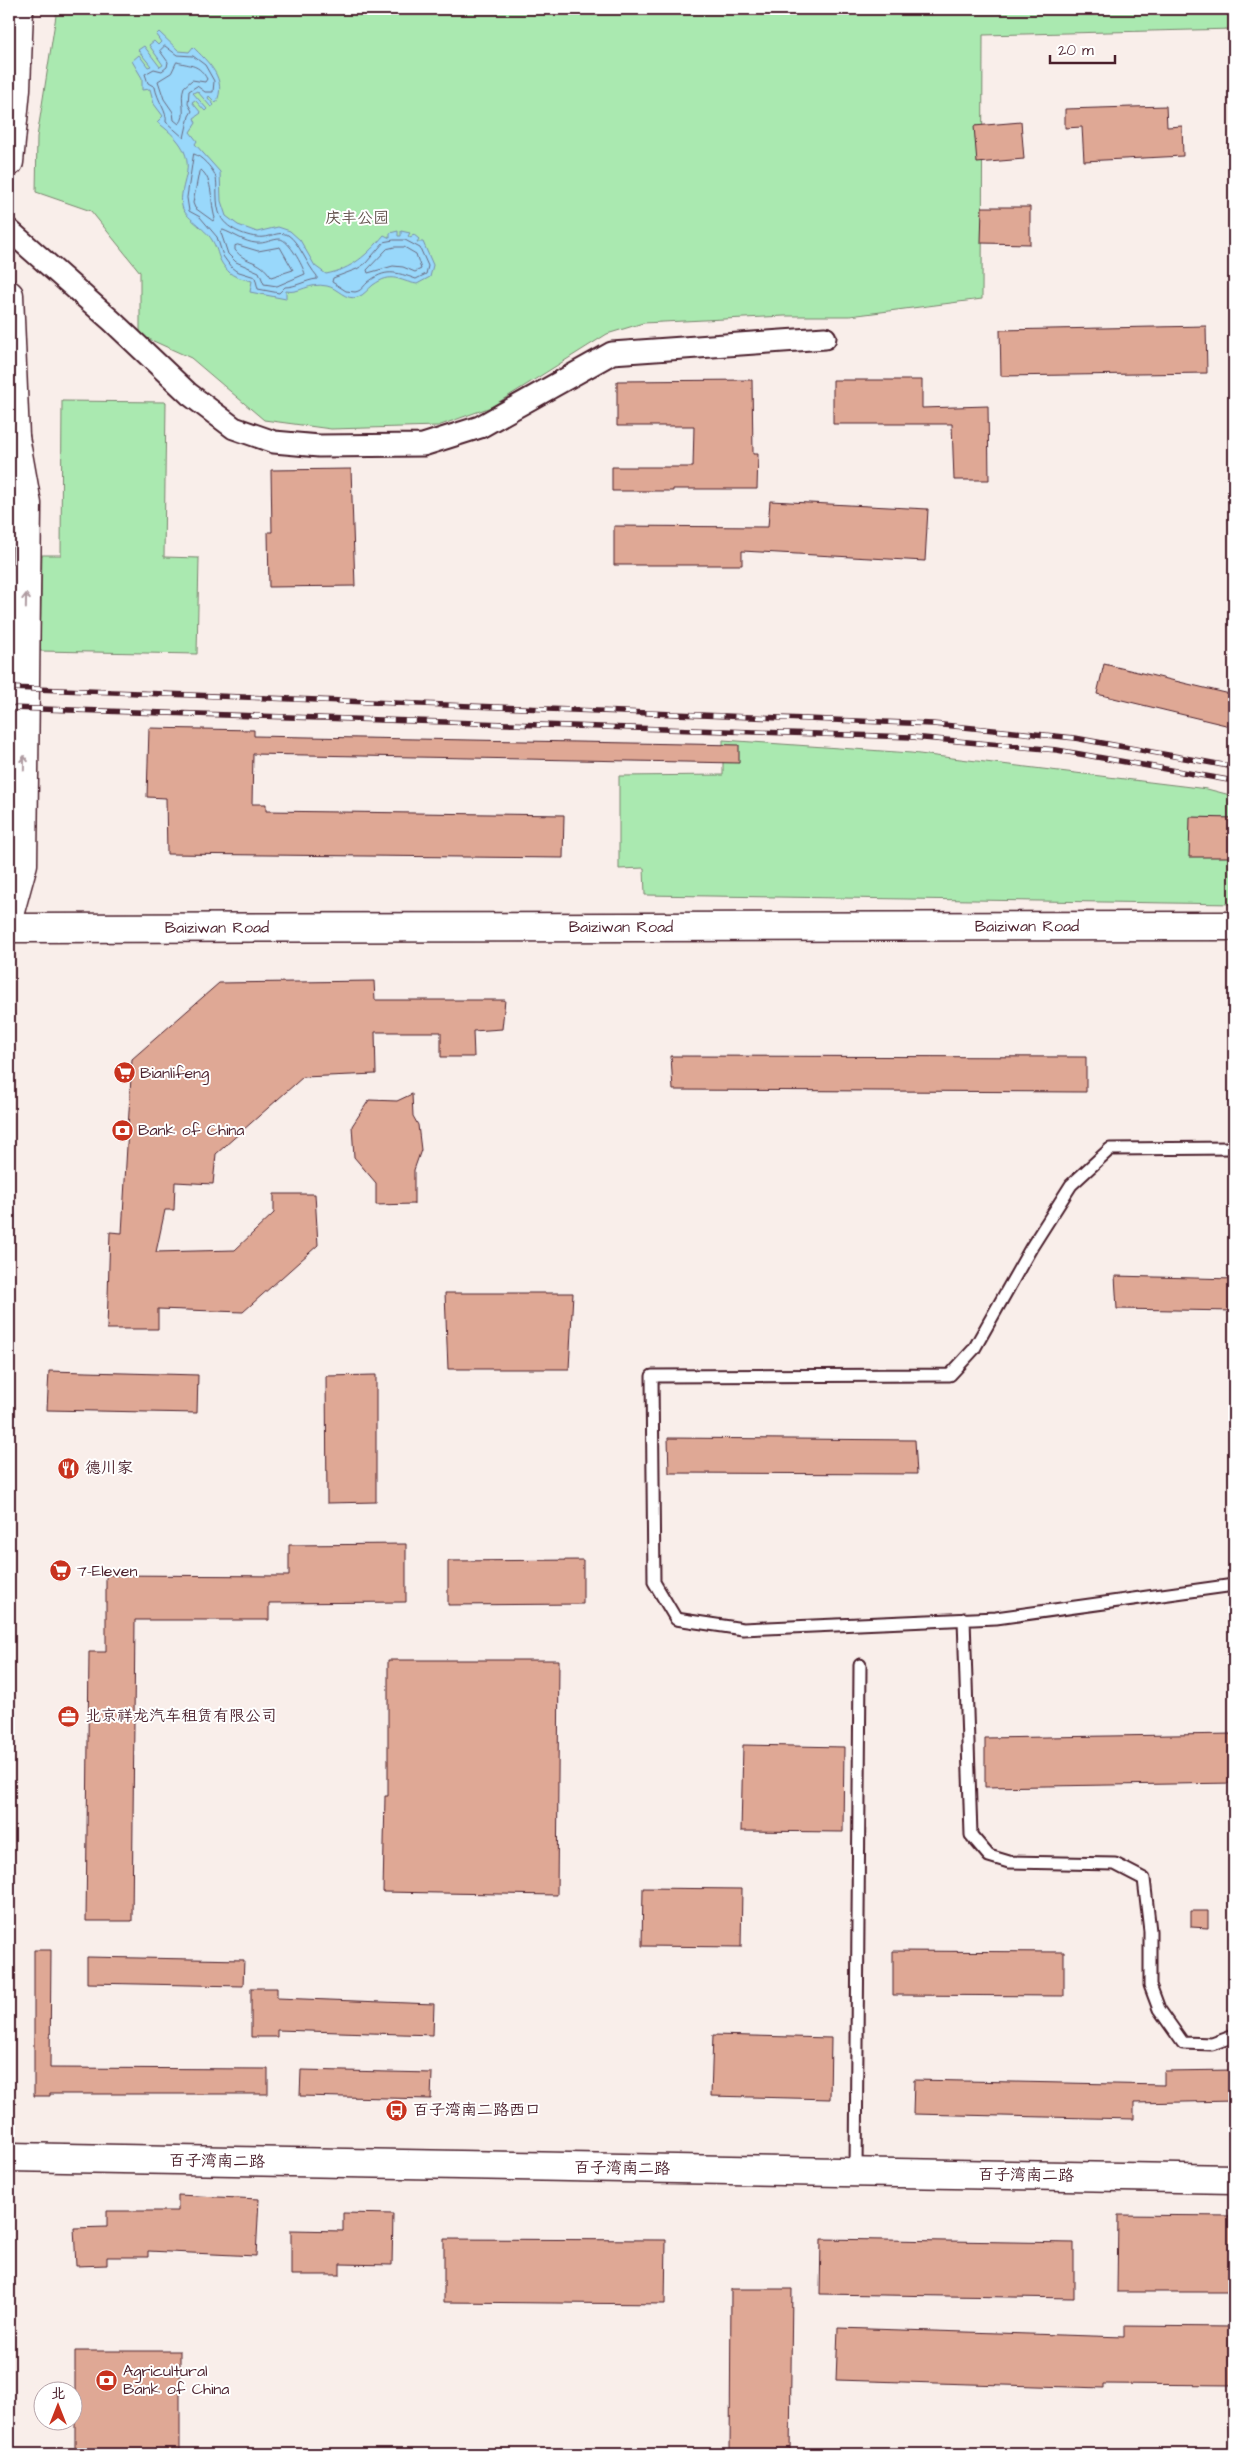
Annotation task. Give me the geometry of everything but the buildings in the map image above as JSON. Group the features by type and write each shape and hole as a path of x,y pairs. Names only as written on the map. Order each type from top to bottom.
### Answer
{"street":[{"path":"9,162 16,89 19,9"},
{"path":"9,230 112,321 189,394 234,428 274,442 319,446 423,445 480,427 612,353 825,338"},
{"path":"9,295 12,446 27,504 23,864 9,915"},
{"name":"Baiziwan Road","path":"9,928 1234,926"},
{"name":"百子湾南二路","path":"9,2157 1234,2179"}],"lane":[{"path":"1234,1148 1110,1150 1071,1185 1031,1248 974,1349 950,1375 652,1376 654,1582 676,1619 743,1629 996,1618 1234,1585"},
{"path":"964,1619 971,1835 988,1856 1009,1862 1115,1864 1144,1879 1150,1931 1150,1985 1159,2009 1182,2043 1212,2044 1234,2036"},
{"path":"856,2172 860,1665"}],"green space":[{"name":"庆丰公园","path":"57,9 1234,9 1234,29 983,35 982,299 850,316 785,316 643,323 607,334 491,407 438,426 331,429 264,420 191,358 140,335 140,272 91,211 36,192 37,137"},
{"path":"62,401 166,402 164,557 199,558 197,654 40,651 42,555 61,555"},
{"path":"723,740 911,753 1207,789 1234,796 1234,904 645,895 644,868 619,869 619,776 723,775"}],"water":[{"path":"159,32 179,51 189,52 193,47 210,65 218,79 220,86 216,103 209,96 208,98 214,105 211,107 197,91 193,93 207,109 205,111 195,100 192,102 201,113 194,118 196,123 190,132 197,141 195,144 220,172 221,201 226,216 238,225 257,232 278,227 290,231 300,240 315,266 326,274 351,265 371,249 384,235 390,238 390,233 398,231 398,236 401,236 401,231 410,233 408,236 411,238 413,234 419,239 417,242 423,242 433,265 430,277 417,284 395,278 386,279 373,285 360,296 353,298 345,296 331,287 320,285 296,291 286,291 286,299 250,292 252,281 230,273 220,260 212,240 187,214 182,206 187,159 181,145 157,122 163,116 154,104 150,89 142,90 142,78 132,61 139,55 148,67 151,66 138,50 144,46 160,67 163,65 149,45 154,41 158,45 161,42 156,35"}],"railway":[{"path":"9,688 933,724 1075,738 1234,767"},
{"path":"9,708 912,737 1057,750 1234,781"}],"place":[{"name":"Bianlifeng","path":"124,1073"},
{"name":"Bank of China","path":"122,1130"},
{"name":"德川家","path":"69,1468"},
{"name":"7-Eleven","path":"61,1571"},
{"name":"北京祥龙汽车租赁有限公司","path":"69,1716"},
{"name":"百子湾南二路西口","path":"397,2110"},
{"name":"Agricultural Bank of China","path":"107,2380"}]}
